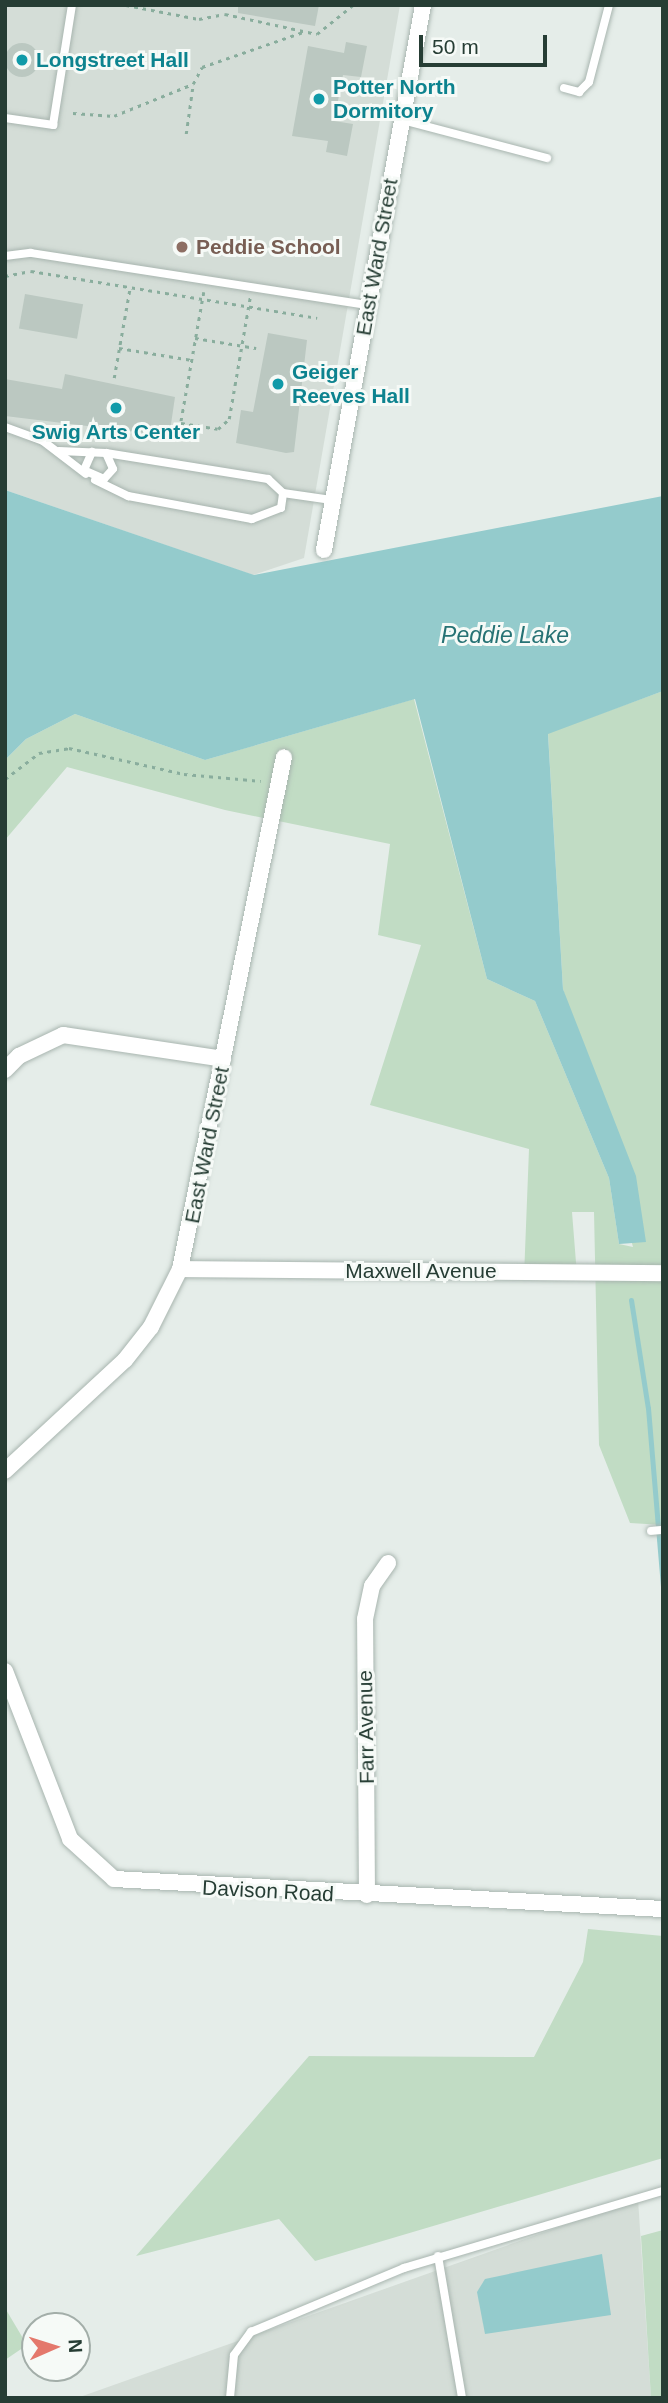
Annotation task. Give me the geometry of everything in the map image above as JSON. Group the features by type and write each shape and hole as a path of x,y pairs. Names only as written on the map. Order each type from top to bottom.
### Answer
{"street":[{"name":"East Ward Street","path":"324,550 423,5"},
{"name":"East Ward Street","path":"5,1471 125,1360 151,1327 180,1269 284,757"},
{"path":"5,1070 63,1035 223,1059"},
{"name":"Maxwell Avenue","path":"180,1269 663,1273"},
{"name":"Farr Avenue","path":"367,1895 365,1619 372,1586 388,1563"},
{"name":"Davison Road","path":"5,1671 70,1839 96,1869 134,1884 663,1909"}],"lane":[{"path":"5,118 53,125 72,5"},
{"path":"564,88 579,92 589,82 609,5"},
{"path":"402,120 547,158"},
{"path":"5,256 31,254 251,290 368,305"},
{"path":"5,427 59,451 95,480 128,496 252,519 281,508 284,493"},
{"path":"59,451 106,453 268,479 284,493 331,500"},
{"path":"87,474 84,463 92,452"},
{"path":"95,480 113,469 106,453"},
{"path":"651,1531 663,1530"},
{"path":"230,2398 234,2355 250,2332 438,2256 663,2191"},
{"path":"438,2256 462,2398"}],"path":[{"path":"126,5 199,19 225,14 317,34 353,5"},
{"path":"186,134 193,84 202,67 303,32"},
{"path":"72,113 114,116 193,84"},
{"path":"5,276 23,270 317,318"},
{"path":"206,282 181,423 218,429 229,419 251,290"},
{"path":"114,378 130,287"},
{"path":"195,338 256,348"},
{"path":"119,348 192,360"},
{"path":"5,779 39,753 69,748 184,774 278,784"}],"shaded area":[{"name":"Peddie School","path":"5,5 400,5 304,558 253,575 5,490"},
{"path":"638,2199 651,2398 77,2398"}],"green space":[{"path":"663,691 663,1525 630,1523 599,1445 594,1212 572,1212 577,1275 524,1277 529,1149 370,1105 421,945 378,935 390,844 225,810 67,767 5,840 5,760 26,739 75,714 205,760 414,699 487,979 535,1001 609,1178 619,1244 633,1247 563,989 548,733"},
{"path":"588,1929 663,1936 663,2158 315,2261 279,2219 136,2256 309,2056 534,2057 583,1962"},
{"path":"663,2230 663,2398 651,2398 641,2236"},
{"path":"5,2308 21,2335 21,2349 5,2360"}],"water":[{"name":"Peddie Lake","path":"5,490 254,575 663,496 663,691 548,734 563,989 636,1176 646,1242 619,1244 609,1178 535,1001 487,979 415,699 205,760 75,714 26,739 5,760"},
{"path":"602,2254 611,2315 485,2334 477,2292 485,2279"}],"building":[{"path":"238,5 319,5 315,26 238,13"},
{"name":"Potter North Dormitory","path":"346,42 367,46 361,77 343,75 334,121 353,124 347,156 326,152 328,141 292,136 308,46 344,53"},
{"name":"Longstreet Hall","path":"22,43 34,48 39,60 34,72 22,77 10,72 5,60 10,48"},
{"path":"25,294 83,304 77,339 19,328"},
{"name":"Geiger Reeves Hall","path":"268,333 307,340 294,452 286,453 236,443 241,410 253,412"},
{"name":"Swig Arts Center","path":"65,374 175,397 170,431 154,428 153,434 5,416 5,379 62,389"}],"waterway":[{"path":"631,1300 648,1408 663,1586"}],"place":[{"name":"Longstreet Hall","path":"22,60"},
{"name":"Potter North Dormitory","path":"319,99"},
{"name":"Peddie School","path":"182,247"},
{"name":"Geiger Reeves Hall","path":"278,384"},
{"name":"Swig Arts Center","path":"116,408"}]}
